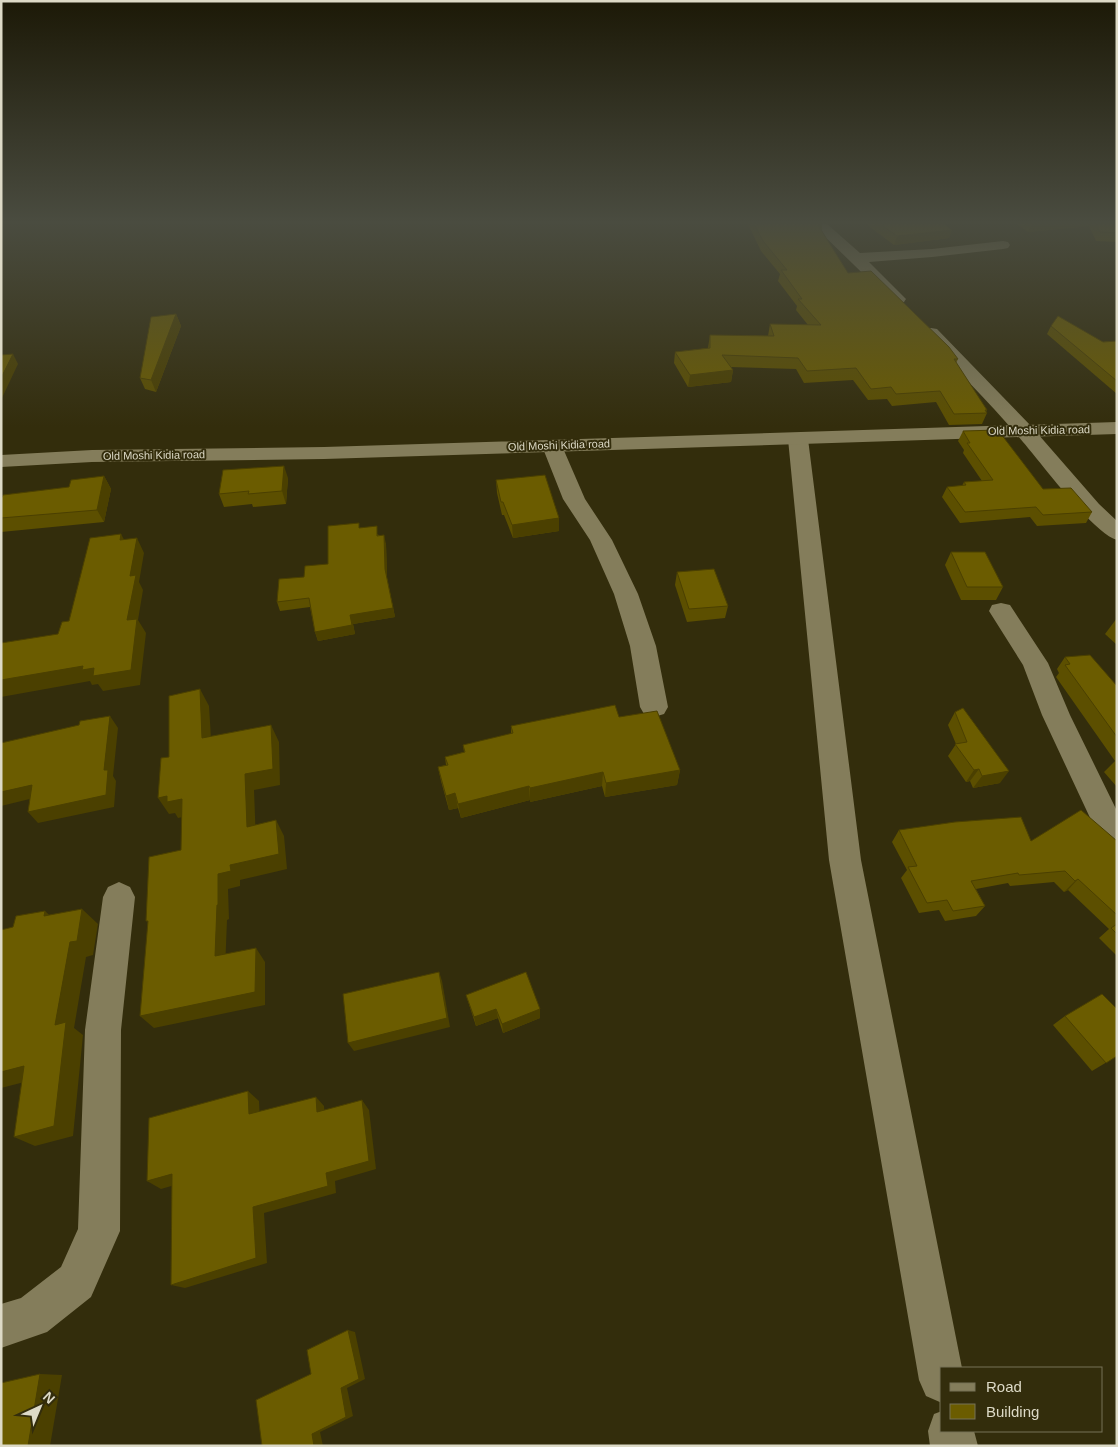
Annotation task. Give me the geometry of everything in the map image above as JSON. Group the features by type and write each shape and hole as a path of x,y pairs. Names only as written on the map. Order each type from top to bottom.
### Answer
{"street":[{"path":"891,292 908,309"},
{"path":"921,323 1024,430 1091,509 1117,533"},
{"name":"Old Moshi Kidia road","path":"1,461 92,456 324,453 1117,428"},
{"path":"798,439 845,860 940,1369"},
{"path":"552,446 574,499 601,540 626,594 643,646 654,708"},
{"path":"1001,611 1035,663 1056,715 1110,828 1117,837"},
{"path":"1,1326 32,1317 76,1282 99,1231 103,1030 119,897"},
{"path":"951,1432 954,1446"}],"building":[{"path":"797,292 892,292 949,347 958,359 954,359 987,410 985,410 987,413 954,414 940,391 896,394 891,387 871,389 856,368 807,371 798,358 722,355 733,370 690,375 675,352 710,348 710,335 774,336 770,324 821,325 798,299 802,299"},
{"path":"176,314 151,380 140,378 151,317"},
{"path":"1058,316 1103,342 1117,341 1117,381 1051,326"},
{"path":"13,354 1,378 1,355"},
{"path":"998,430 1043,489 1071,488 1092,512 1043,515 1036,507 965,512 947,487 966,485 964,482 993,480 967,443 970,443 963,431"},
{"path":"284,466 282,491 248,494 249,491 219,494 223,470"},
{"path":"545,475 559,518 512,525 503,502 501,502 496,480"},
{"path":"104,476 97,510 1,518 1,499 3,495 69,487 71,480"},
{"path":"359,523 359,528 377,526 377,536 384,535 385,569 393,608 350,615 352,625 315,632 309,598 277,602 279,579 304,577 305,566 328,564 328,526"},
{"path":"121,534 120,540 137,538 130,576 136,575 127,620 137,619 131,670 93,676 94,668 82,670 83,666 1,680 1,643 58,634 62,622 69,621 90,538"},
{"path":"951,552 985,552 1003,587 967,587"},
{"path":"714,569 728,606 689,609 677,572"},
{"path":"1090,655 1117,686 1117,737 1065,665 1070,664 1065,657"},
{"path":"200,689 202,738 271,725 273,769 245,774 247,827 276,820 279,854 230,865 231,871 218,874 215,956 256,948 255,992 140,1016 148,921 146,921 149,857 181,850 182,799 167,802 167,796 158,798 161,758 169,757 169,696"},
{"path":"615,705 619,717 657,711 680,770 606,783 603,772 530,788 529,786 458,804 455,793 446,796 438,767 448,765 445,757 465,752 463,745 513,733 511,726"},
{"path":"963,708 1009,771 982,776 979,769 974,770 955,744 967,742 955,712"},
{"path":"110,716 104,770 108,770 106,795 28,812 32,785 1,792 1,743 79,725 80,721"},
{"path":"1081,810 1117,841 1117,915 1078,879 1075,881 1065,871 1019,875 1018,873 971,881 985,906 953,911 947,900 927,903 908,867 917,866 899,830 955,822 1021,817 1031,841"},
{"path":"82,909 77,941 70,942 55,1025 66,1022 54,1126 14,1137 24,1066 1,1072 1,930 13,927 16,916 45,911 44,916"},
{"path":"1117,924 1117,934 1111,928"},
{"path":"439,972 447,1018 348,1043 343,994"},
{"path":"526,972 540,1009 502,1024 496,1009 474,1017 466,995"},
{"path":"1102,994 1117,1009 1117,1056 1106,1063 1065,1016"},
{"path":"248,1091 249,1114 316,1097 317,1112 362,1100 369,1161 326,1173 328,1186 253,1207 256,1258 171,1285 172,1174 147,1181 149,1118"},
{"path":"348,1330 359,1379 341,1388 346,1417 312,1434 314,1446 262,1446 256,1400 311,1374 307,1350"},
{"path":"40,1374 28,1446 1,1446 1,1383"}]}
